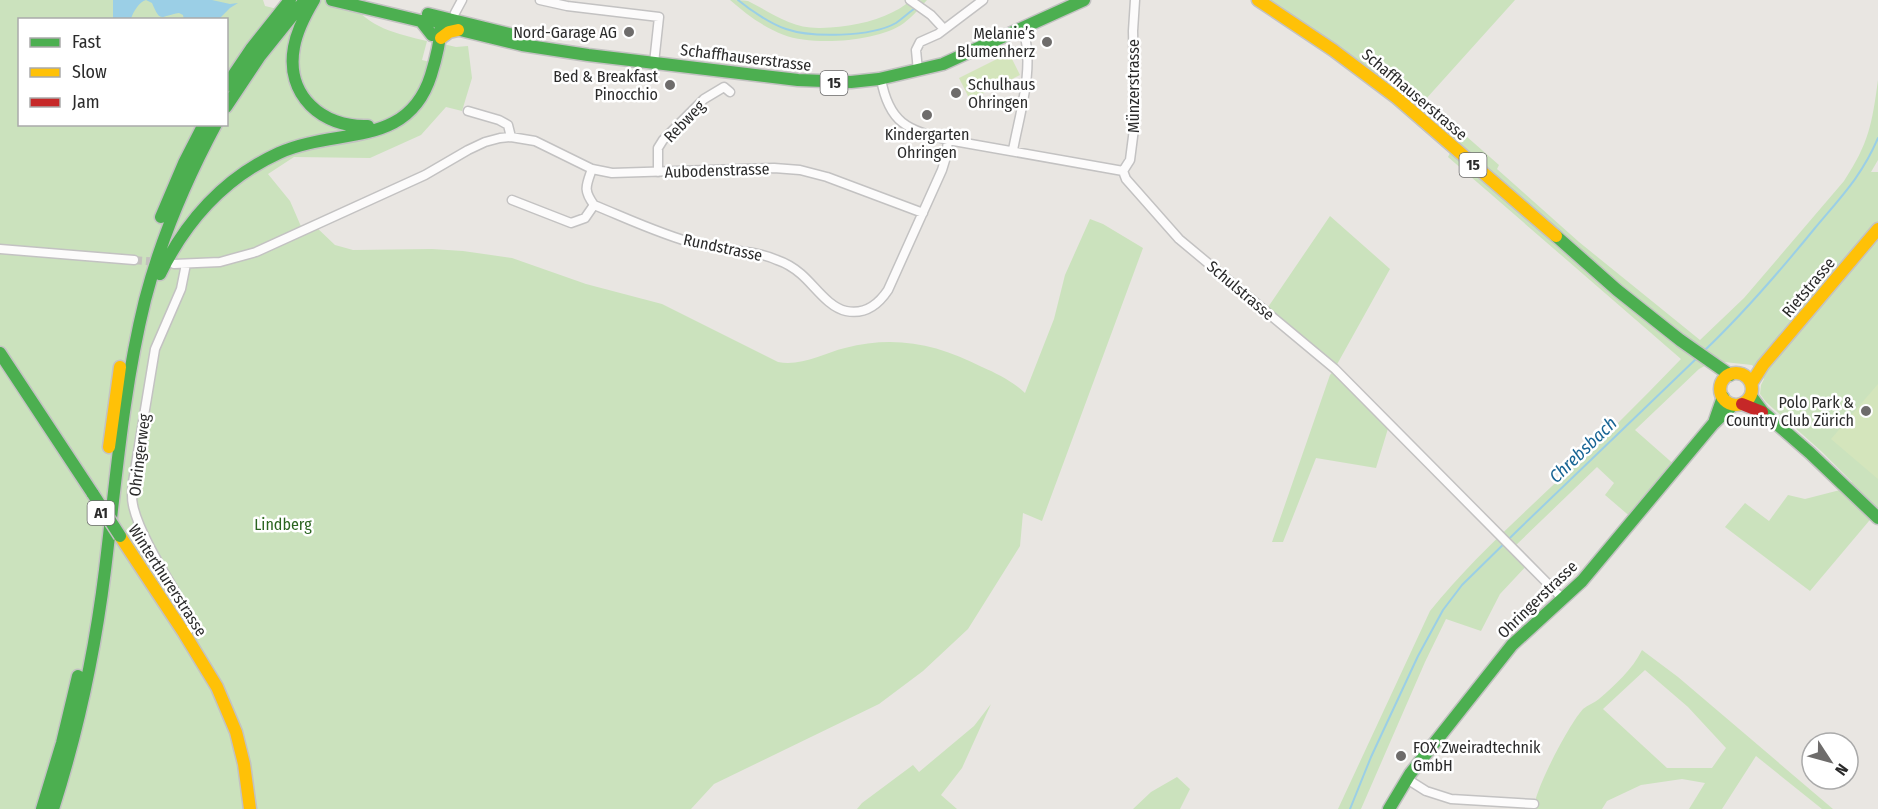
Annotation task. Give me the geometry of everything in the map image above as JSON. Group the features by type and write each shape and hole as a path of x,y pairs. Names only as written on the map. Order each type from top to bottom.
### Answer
{"main road":[{"path":"228,104 260,56 290,0"},
{"path":"228,84 280,20 305,0"},
{"path":"314,0 300,24 294,42 292,59 295,79 308,102 318,112 350,126 383,122 399,113 410,103 422,83 439,24"},
{"name":"Schaffhauserstrasse","path":"332,0 439,24 506,33 569,52"},
{"name":"Schaffhauserstrasse","path":"364,0 458,30 522,45 816,82 881,79 918,71 950,61 1084,0"},
{"name":"Schaffhauserstrasse","path":"1258,0 1333,50 1390,93 1602,277 1726,379"},
{"name":"A1","path":"139,327 172,251 190,224 214,196 245,171 278,154 314,142 378,130 399,121 416,107 431,80 439,24"},
{"name":"A1","path":"42,809 67,724 81,658 95,569 114,406 132,310 161,217 203,126"},
{"name":"A1","path":"53,809 74,741 95,642 124,408 139,327 152,275 171,221 215,126"},
{"name":"Rietstrasse","path":"1741,394 1878,229"},
{"name":"Winterthurerstrasse","path":"1,354 217,687 229,713 241,751 250,809"},
{"path":"1741,394 1735,374 1726,379 1721,390 1741,394 1810,453 1878,518"},
{"name":"Ohringerstrasse","path":"1391,807 1407,779 1512,645 1563,598 1604,555 1713,424 1741,394"}],"street":[{"path":"439,24 462,0"},
{"path":"540,0 567,6 658,17 654,63"},
{"path":"910,0 931,15 944,29"},
{"path":"918,71 916,50 920,42 944,29 983,0"},
{"name":"Münzerstrasse","path":"1123,171 1130,160 1135,122 1133,31 1135,0"},
{"path":"1013,150 1026,70 1027,41 1023,28"},
{"path":"881,79 884,99 888,107 905,126 921,134 1123,171"},
{"name":"Rebweg","path":"658,172 658,148 663,140 704,99 724,87 730,92"},
{"name":"Aubodenstrasse","path":"468,111 500,120 508,125 511,136"},
{"name":"Aubodenstrasse","path":"174,264 220,262 256,252 425,175 484,142 511,136 535,141 592,169 612,173 774,168 800,170 827,177 923,213"},
{"name":"Rundstrasse","path":"594,205 695,244 721,250 760,254 778,260 800,273 837,307 856,312 871,308 880,302 888,290 942,170 948,140"},
{"path":"512,200 571,222 585,218 594,205 588,196 586,187 592,169"},
{"name":"Schulstrasse","path":"1123,171 1126,180 1179,239 1335,369 1563,598"},
{"path":"0,249 134,260"},
{"name":"Ohringerweg","path":"183,633 193,627 190,613 178,597 143,533 132,501 155,349 182,287 186,264"},
{"path":"1407,779 1426,792 1451,799 1534,804"}],"green space":[{"name":"Lindberg","path":"0,0 263,0 265,6 311,17 295,0 350,0 357,10 374,23 394,32 427,41 422,60 438,64 443,44 456,47 468,46 472,78 462,111 446,107 421,135 370,158 294,157 268,174 290,201 303,231 315,226 335,245 353,250 432,249 512,258 586,284 662,304 778,362 795,363 863,344 898,342 915,344 949,352 965,359 1005,378 1025,393 1054,319 1065,275 1090,219 1103,224 1143,248 1042,521 1023,513 1020,546 968,629 923,671 879,704 714,784 691,809 0,809"},
{"path":"730,0 748,1 791,23 821,28 867,22 885,16 911,2 927,0 907,21 893,29 862,38 828,41 796,38 776,32 755,20"},
{"path":"1258,0 1515,0 1425,100 1499,165 1497,169 1579,242 1700,340 1744,298 1844,181 1868,133 1878,80 1878,160 1871,172 1878,172 1878,518 1874,515 1810,591 1725,527 1745,503 1769,521 1788,495 1805,499 1840,490 1852,482 1766,402 1760,394 1764,379 1752,365 1724,362 1719,358 1699,369 1635,430 1677,467 1633,519 1605,495 1614,483 1597,467 1514,547 1529,563 1500,594 1481,631 1446,619 1361,809 1338,809 1430,611 1488,547 1617,424 1681,359 1448,157 1453,147"},
{"path":"1009,53 1020,75 970,100 959,78"},
{"path":"1330,216 1390,269 1335,368 1390,422 1376,468 1316,458 1283,542 1272,542 1330,375 1335,369 1266,310"},
{"name":"Polo Park & Country Club Zürich","path":"1878,384 1878,479 1831,439"},
{"path":"1642,650 1678,677 1800,781 1800,791 1812,791 1833,809 1822,809 1756,756 1722,809 1689,809 1705,783 1682,779 1641,785 1607,801 1602,809 1534,809 1546,773 1577,717 1583,709 1599,699 1628,671","holes":["1645,670 1688,707 1726,748 1712,768 1667,768 1603,709"]},
{"path":"991,704 962,768 941,795 957,809 857,809 913,765 919,772 974,726"},
{"path":"1177,777 1190,789 1180,809 1133,809 1151,792"}],"water":[{"path":"113,0 146,0 141,3 131,18 113,18"},
{"path":"146,0 212,0 230,4 238,3 220,18 184,18 179,13 159,16 152,3"}],"waterway":[{"path":"738,0 780,27 797,32 826,35 885,28 896,23 914,9"},
{"name":"Chrebsbach","path":"1704,351 1789,260 1842,196 1865,164 1878,138"},
{"name":"Chrebsbach","path":"1350,809 1371,757 1418,656 1443,610 1462,585 1698,357"}],"tunnel":[{"path":"134,260 159,262"}],"traffic: fast":[{"path":"228,83 251,49 290,0"},
{"path":"228,104 260,56 305,0"},
{"path":"314,0 295,41 293,64 295,80 301,94 322,115 351,125 368,126"},
{"path":"332,0 429,23"},
{"path":"452,28 522,45 588,55 798,80 851,82 879,79 943,64 1084,0"},
{"path":"428,14 525,38"},
{"path":"160,274 182,236 209,203 224,188 259,163 301,145 368,132 406,115 420,99 435,63 441,26 432,15"},
{"path":"421,21 432,35"},
{"path":"161,217 203,126"},
{"path":"53,809 78,720 91,661 137,333 159,254 175,210 215,126"},
{"path":"1556,236 1617,290 1680,340 1730,375"},
{"path":"0,353 93,494"},
{"path":"1751,396 1763,412 1878,518"},
{"path":"1715,420 1723,397"},
{"path":"1389,809 1410,774 1512,645 1582,581 1713,424 1733,405"},
{"path":"93,494 120,536"},
{"path":"42,809 62,743 78,676"}],"traffic: slow":[{"path":"1258,0 1333,50 1397,98 1556,236"},
{"path":"441,38 449,32 458,30"},
{"path":"1751,384 1763,365 1878,229"},
{"path":"109,447 120,367"},
{"path":"1736,373 1747,378 1752,389 1747,400 1736,405 1725,400 1720,389 1725,378 1736,373"},
{"path":"120,536 217,687 236,732 244,764 250,809"}],"traffic: jam":[{"path":"1742,404 1762,412"}],"place":[{"name":"Nord-Garage AG","path":"629,32"},
{"name":"Melanie’s Blumenherz","path":"1047,42"},
{"name":"Bed & Breakfast Pinocchio","path":"670,85"},
{"name":"Schulhaus Ohringen","path":"956,93"},
{"name":"Kindergarten Ohringen","path":"927,115"},
{"name":"Polo Park & Country Club Zürich","path":"1866,411"},
{"name":"FOX Zweiradtechnik GmbH","path":"1401,756"}]}
